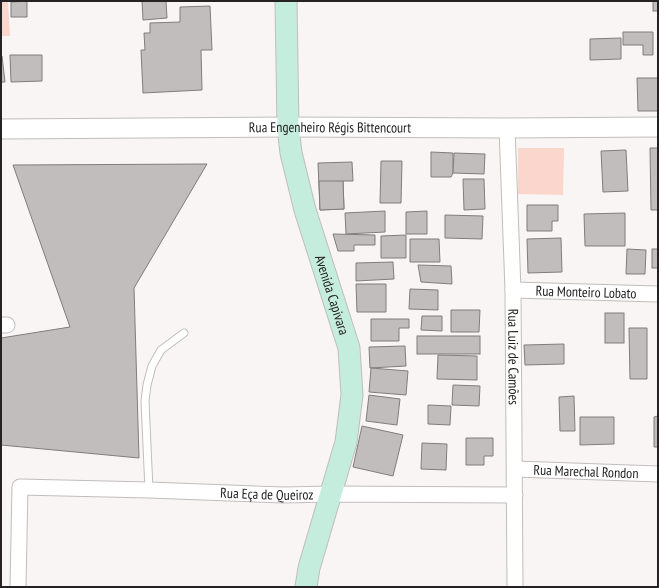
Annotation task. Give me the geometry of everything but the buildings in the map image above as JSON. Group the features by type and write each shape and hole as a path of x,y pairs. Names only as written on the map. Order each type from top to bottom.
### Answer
{"main road":[{"name":"Avenida Capivara","path":"286,1 288,127 291,153 305,210 349,348 352,395 346,442 309,568 306,587"}],"street":[{"name":"Rua Engenheiro Régis Bittencourt","path":"1,129 658,127"},
{"name":"Rua Luiz de Camões","path":"507,128 513,290 515,587"},
{"name":"Rua Monteiro Lobato","path":"513,290 658,294"},
{"name":"Rua Marechal Rondon","path":"515,469 658,474"},
{"name":"Rua Eça de Queiroz","path":"18,587 20,487 284,495 515,495"}],"lane":[{"path":"149,490 145,401 147,385 152,366 161,350 184,333"}],"shaded area":[{"path":"1,1 8,1 10,36 1,36"},
{"path":"518,148 564,148 563,195 518,194"}]}
